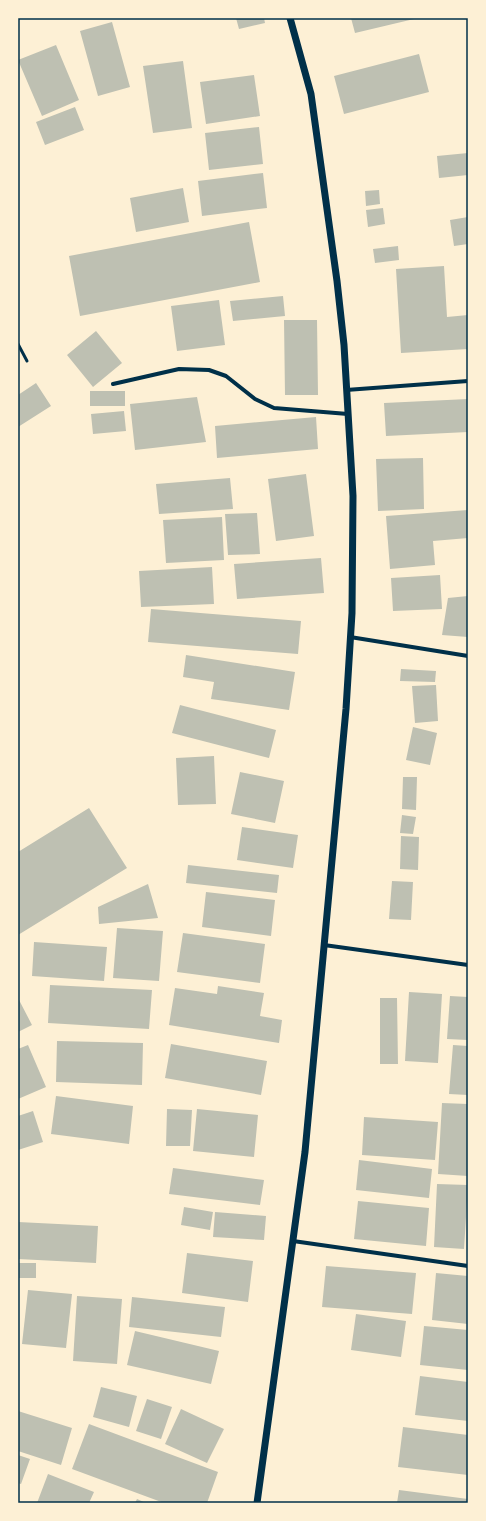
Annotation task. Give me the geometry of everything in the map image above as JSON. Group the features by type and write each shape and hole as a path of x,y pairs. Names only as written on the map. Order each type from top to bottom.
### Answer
{"street":[{"path":"257,1503 305,1152 346,709 352,613 353,496 337,281 311,94 290,18"},
{"path":"113,384 179,369 209,370 226,376 255,399 274,408 348,414"},
{"path":"346,390 468,381"},
{"path":"350,637 468,656"},
{"path":"324,945 468,965"},
{"path":"293,1241 468,1266"}],"lane":[{"path":"18,344 27,361"}],"building":[{"path":"236,18 264,18 265,23 239,29"},
{"path":"351,18 414,18 414,19 355,33"},
{"path":"112,22 130,87 98,96 80,31"},
{"path":"56,45 79,100 42,116 18,60"},
{"path":"419,54 429,92 344,114 334,76"},
{"path":"183,61 192,128 153,133 143,66"},
{"path":"254,75 260,116 206,124 200,82"},
{"path":"75,107 84,130 45,145 36,122"},
{"path":"259,127 263,164 209,170 205,133"},
{"path":"468,153 468,175 439,178 437,156"},
{"path":"263,173 267,208 202,216 198,181"},
{"path":"183,188 189,222 136,232 130,198"},
{"path":"379,190 380,204 366,206 365,191"},
{"path":"383,208 385,224 368,227 366,210"},
{"path":"468,217 468,244 454,246 450,220"},
{"path":"249,222 260,282 80,316 69,256"},
{"path":"398,246 399,260 375,263 373,249"},
{"path":"444,266 447,317 468,315 468,349 401,353 396,269"},
{"path":"283,296 285,316 233,321 230,301"},
{"path":"219,300 225,345 177,351 171,306"},
{"path":"284,320 317,320 318,395 285,395"},
{"path":"96,331 122,363 93,387 67,355"},
{"path":"36,383 51,406 18,427 18,395"},
{"path":"90,391 125,391 125,406 90,406"},
{"path":"197,397 206,442 135,450 130,404"},
{"path":"468,399 468,432 386,436 384,403"},
{"path":"124,411 126,431 93,434 91,414"},
{"path":"316,417 318,449 217,458 215,426"},
{"path":"423,458 424,509 378,511 376,459"},
{"path":"306,474 314,536 276,541 268,479"},
{"path":"230,478 233,509 159,514 156,484"},
{"path":"468,510 468,538 433,541 435,565 390,569 386,516"},
{"path":"257,513 260,554 228,555 225,514"},
{"path":"222,517 224,560 166,563 163,520"},
{"path":"321,558 324,593 237,599 234,564"},
{"path":"212,567 214,604 141,607 139,571"},
{"path":"440,575 442,609 393,611 391,578"},
{"path":"468,596 468,637 442,635 448,598"},
{"path":"151,609 301,621 298,654 148,642"},
{"path":"186,655 295,672 289,710 211,699 214,682 183,677"},
{"path":"401,669 436,671 435,682 400,681"},
{"path":"436,685 438,721 415,723 412,686"},
{"path":"180,705 276,730 269,758 172,733"},
{"path":"413,727 437,733 430,765 406,760"},
{"path":"214,756 216,804 178,805 176,758"},
{"path":"240,772 284,781 275,823 231,814"},
{"path":"403,777 417,777 416,810 402,809"},
{"path":"89,808 127,868 18,935 18,852"},
{"path":"402,815 416,817 413,834 400,833"},
{"path":"242,827 298,835 293,868 237,860"},
{"path":"401,836 419,837 418,870 400,869"},
{"path":"188,865 279,875 277,893 186,883"},
{"path":"392,881 413,882 411,920 389,919"},
{"path":"148,884 158,918 99,924 98,907"},
{"path":"206,892 275,900 271,936 202,927"},
{"path":"117,928 163,931 159,981 113,978"},
{"path":"183,933 265,944 260,983 177,972"},
{"path":"34,942 107,947 104,981 32,976"},
{"path":"50,985 152,990 149,1029 48,1023"},
{"path":"218,986 264,993 260,1016 282,1020 279,1043 169,1025 175,988 217,994"},
{"path":"409,992 442,994 438,1063 405,1061"},
{"path":"450,996 468,997 468,1040 447,1039"},
{"path":"18,998 32,1025 18,1032"},
{"path":"380,998 397,998 398,1064 380,1064"},
{"path":"57,1041 143,1043 142,1085 56,1082"},
{"path":"171,1044 267,1061 261,1095 165,1078"},
{"path":"28,1045 46,1087 18,1099 18,1049"},
{"path":"453,1045 468,1046 468,1095 449,1094"},
{"path":"56,1096 133,1106 129,1144 51,1134"},
{"path":"442,1103 468,1104 468,1176 438,1174"},
{"path":"167,1109 192,1110 190,1146 166,1146"},
{"path":"197,1109 258,1115 254,1157 193,1151"},
{"path":"33,1111 43,1142 18,1150 18,1116"},
{"path":"364,1117 438,1122 435,1160 362,1155"},
{"path":"359,1160 432,1169 429,1198 356,1190"},
{"path":"173,1168 264,1180 260,1205 169,1194"},
{"path":"437,1184 468,1185 464,1249 434,1247"},
{"path":"358,1201 429,1208 426,1246 354,1239"},
{"path":"184,1207 213,1212 210,1230 181,1225"},
{"path":"215,1212 266,1216 264,1240 213,1237"},
{"path":"18,1222 98,1226 96,1263 18,1259"},
{"path":"187,1253 253,1261 248,1302 182,1293"},
{"path":"18,1263 36,1263 36,1278 18,1278"},
{"path":"326,1266 416,1273 412,1314 322,1307"},
{"path":"436,1273 468,1276 468,1324 432,1320"},
{"path":"28,1290 72,1294 66,1348 22,1344"},
{"path":"77,1296 122,1299 117,1364 73,1361"},
{"path":"132,1297 225,1307 221,1337 129,1327"},
{"path":"356,1314 406,1321 401,1357 351,1350"},
{"path":"424,1326 468,1330 468,1370 420,1365"},
{"path":"135,1331 219,1351 211,1384 127,1365"},
{"path":"420,1376 468,1382 468,1421 415,1415"},
{"path":"101,1387 137,1396 129,1427 93,1417"},
{"path":"147,1399 172,1407 161,1439 136,1431"},
{"path":"181,1409 224,1429 207,1463 165,1444"},
{"path":"18,1411 72,1428 61,1465 18,1451"},
{"path":"89,1424 218,1472 207,1503 164,1503 72,1469"},
{"path":"403,1427 468,1435 468,1475 398,1467"},
{"path":"18,1455 30,1459 21,1484 18,1483"},
{"path":"48,1474 94,1492 89,1503 37,1503"},
{"path":"399,1490 468,1499 468,1503 397,1503"},
{"path":"137,1499 146,1503 135,1503"}]}
